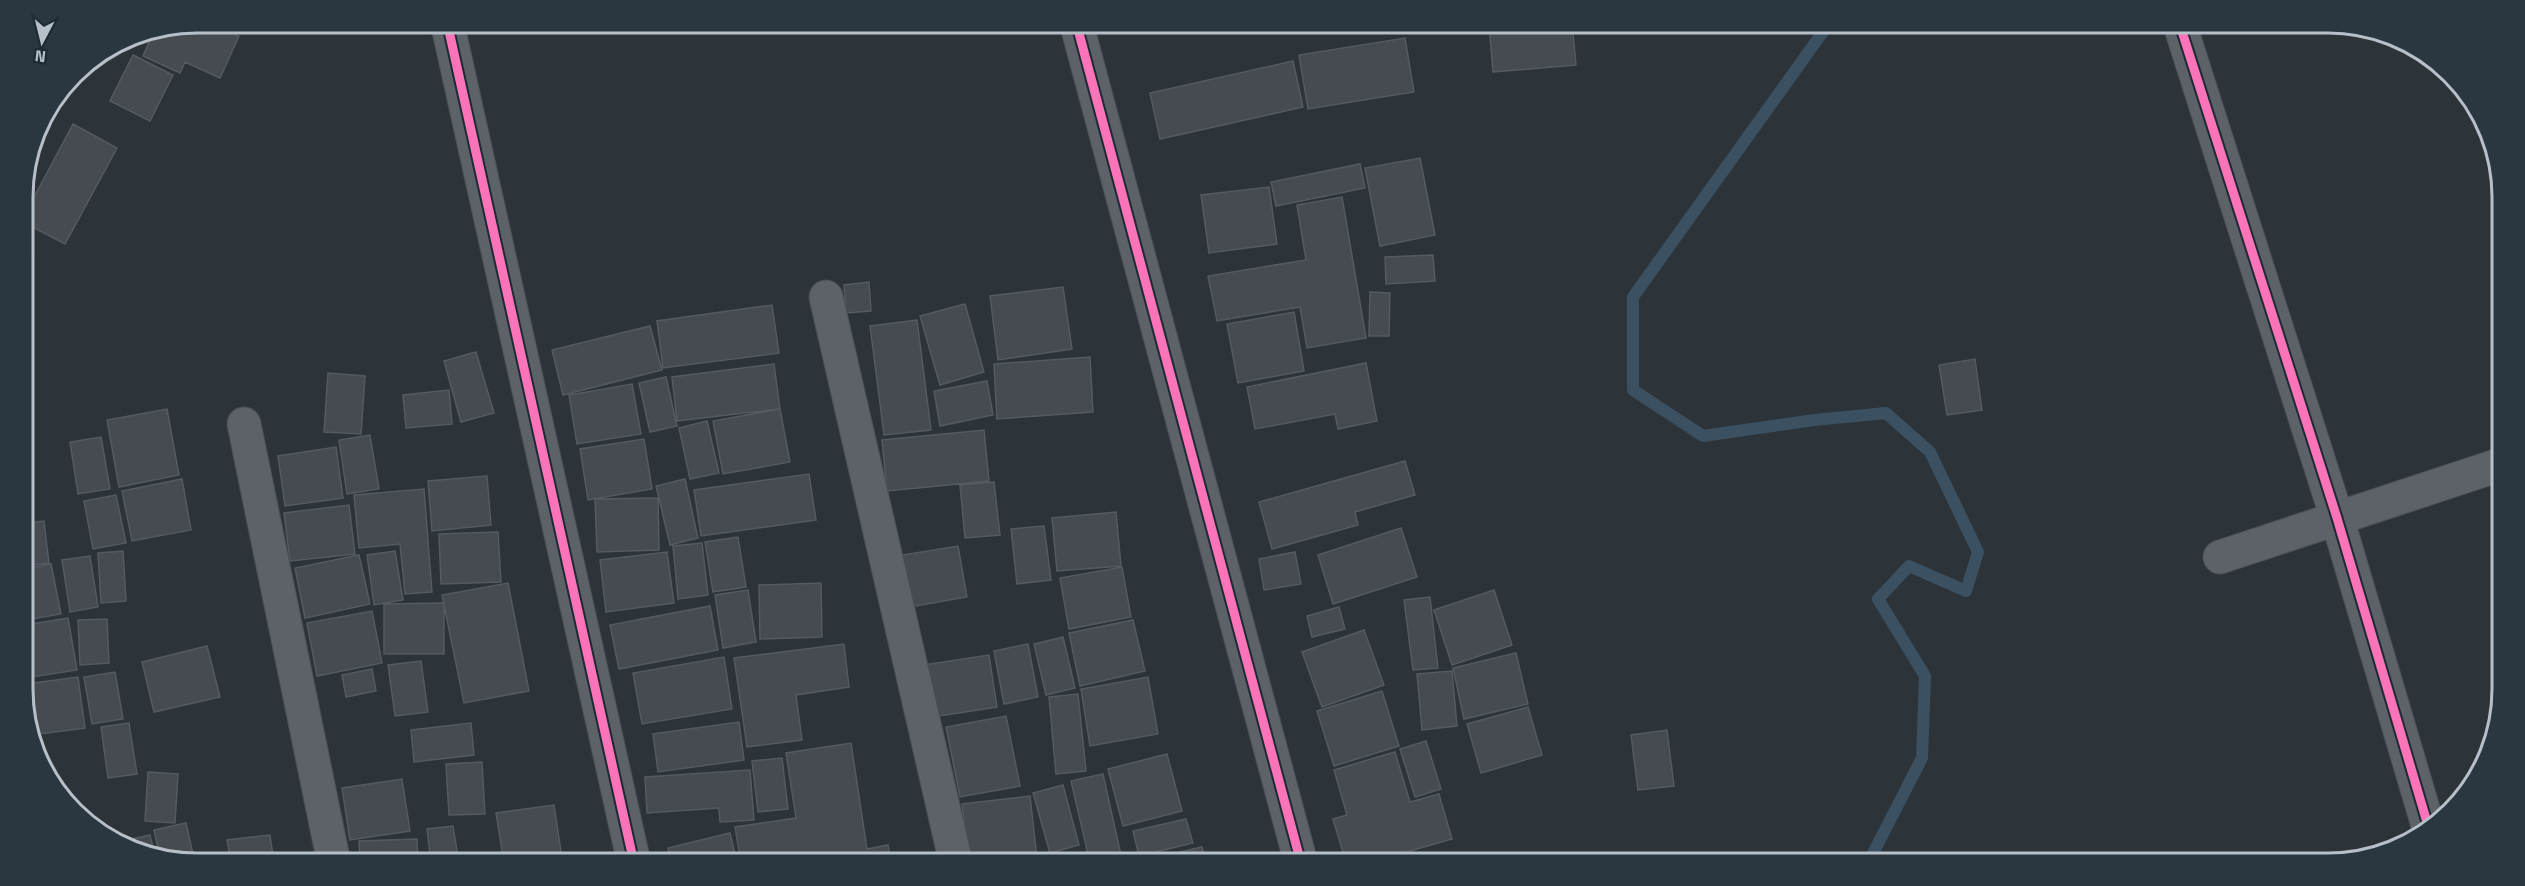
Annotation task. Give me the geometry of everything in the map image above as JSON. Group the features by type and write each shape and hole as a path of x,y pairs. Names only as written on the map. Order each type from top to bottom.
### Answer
{"street":[{"path":"449,33 632,853"},
{"path":"1079,33 1298,853"},
{"path":"2183,33 2337,518 2426,820"},
{"path":"826,297 955,853"},
{"path":"244,424 332,853"},
{"path":"2220,557 2492,467"}],"building":[{"path":"232,33 239,36 220,78 185,62 180,73 143,56 150,40 165,36"},
{"path":"1490,33 1573,33 1576,65 1493,72"},
{"path":"1405,38 1414,92 1308,109 1299,55"},
{"path":"133,55 173,75 150,121 110,101"},
{"path":"1293,61 1303,107 1160,139 1150,93"},
{"path":"73,124 117,148 65,244 33,227 33,199"},
{"path":"1420,158 1435,235 1380,246 1365,168"},
{"path":"1360,164 1365,188 1276,206 1271,182"},
{"path":"1269,187 1277,244 1209,253 1201,195"},
{"path":"1342,197 1366,338 1307,348 1300,307 1217,321 1208,276 1306,260 1297,205"},
{"path":"1433,255 1435,281 1386,284 1385,257"},
{"path":"869,282 871,311 846,313 844,285"},
{"path":"1063,287 1072,349 998,360 990,296"},
{"path":"1370,292 1390,293 1389,336 1369,336"},
{"path":"965,304 984,372 940,385 920,316"},
{"path":"772,305 779,353 663,368 657,321"},
{"path":"1294,312 1304,371 1238,383 1227,324"},
{"path":"917,320 931,430 884,435 870,326"},
{"path":"650,326 662,370 563,395 552,350"},
{"path":"476,352 494,413 461,422 444,361"},
{"path":"1090,357 1093,412 997,419 994,364"},
{"path":"1975,359 1982,410 1947,415 1939,365"},
{"path":"1366,363 1377,421 1338,429 1335,414 1255,429 1247,387"},
{"path":"774,364 780,409 677,421 672,377"},
{"path":"328,373 365,376 361,434 324,432"},
{"path":"666,377 677,426 650,432 639,383"},
{"path":"987,381 993,415 940,426 934,391"},
{"path":"632,384 641,434 577,444 569,395"},
{"path":"449,390 452,424 406,428 403,395"},
{"path":"167,409 179,475 119,487 107,420"},
{"path":"780,409 790,462 723,474 713,421"},
{"path":"707,421 719,473 690,479 679,428"},
{"path":"984,430 989,481 887,491 882,440"},
{"path":"370,435 379,489 347,494 339,440"},
{"path":"101,437 110,489 78,494 70,442"},
{"path":"644,439 652,489 588,500 580,449"},
{"path":"336,447 343,498 285,506 278,456"},
{"path":"1405,461 1415,495 1355,512 1358,525 1272,549 1259,502"},
{"path":"809,474 816,520 701,536 694,490"},
{"path":"487,476 491,525 432,531 428,481"},
{"path":"182,479 191,530 132,541 122,491"},
{"path":"685,479 698,538 670,545 656,486"},
{"path":"994,482 1000,535 965,538 960,485"},
{"path":"424,489 432,592 405,594 400,544 359,548 354,495"},
{"path":"116,495 126,543 93,549 84,501"},
{"path":"658,498 659,550 597,552 595,499"},
{"path":"349,505 355,554 290,561 284,513"},
{"path":"1116,512 1121,566 1057,571 1052,518"},
{"path":"44,521 49,563 33,565 33,522"},
{"path":"1044,526 1051,580 1017,584 1011,529"},
{"path":"1401,528 1417,577 1333,604 1318,555"},
{"path":"498,532 501,582 441,584 439,534"},
{"path":"738,537 746,587 713,592 705,542"},
{"path":"702,543 708,595 678,599 673,546"},
{"path":"958,546 967,597 905,608 896,556"},
{"path":"123,551 126,601 101,603 98,553"},
{"path":"395,551 403,600 374,605 367,555"},
{"path":"667,552 674,603 606,612 600,560"},
{"path":"1295,552 1301,584 1264,590 1259,559"},
{"path":"359,555 370,604 305,618 295,568"},
{"path":"90,556 98,607 70,612 62,560"},
{"path":"51,564 61,614 33,619 33,567"},
{"path":"1122,567 1131,617 1069,629 1060,578"},
{"path":"508,583 529,691 464,703 442,595"},
{"path":"821,583 822,637 760,639 759,585"},
{"path":"748,590 756,642 723,648 715,595"},
{"path":"1494,590 1512,645 1452,665 1434,610"},
{"path":"1430,597 1438,668 1413,670 1404,600"},
{"path":"444,603 444,654 384,654 384,604"},
{"path":"710,606 718,650 619,669 610,625"},
{"path":"1339,607 1345,629 1312,637 1307,616"},
{"path":"372,611 382,663 317,676 307,623"},
{"path":"68,618 77,670 33,677 33,624"},
{"path":"107,619 109,663 80,665 78,620"},
{"path":"1133,620 1145,671 1080,686 1069,633"},
{"path":"1364,630 1384,685 1322,707 1302,652"},
{"path":"1063,637 1075,688 1046,695 1034,644"},
{"path":"844,644 849,687 796,695 802,740 747,747 734,658"},
{"path":"1028,644 1038,697 1004,704 994,651"},
{"path":"207,646 220,697 154,712 142,662"},
{"path":"1516,653 1528,704 1464,719 1453,668"},
{"path":"989,655 997,707 933,717 924,665"},
{"path":"724,657 732,709 642,724 633,673"},
{"path":"421,661 428,712 395,716 388,665"},
{"path":"372,669 376,691 346,697 342,675"},
{"path":"1452,671 1457,726 1422,730 1417,674"},
{"path":"115,672 123,719 92,724 84,677"},
{"path":"78,677 85,728 40,734 33,700 33,683"},
{"path":"1148,677 1158,734 1090,746 1081,689"},
{"path":"1382,691 1399,746 1334,766 1317,711"},
{"path":"1078,694 1086,771 1056,774 1049,697"},
{"path":"1528,707 1542,755 1481,773 1467,724"},
{"path":"1006,716 1020,786 960,797 946,727"},
{"path":"739,722 744,760 658,772 653,734"},
{"path":"129,723 137,774 108,778 101,727"},
{"path":"471,723 474,755 414,762 411,730"},
{"path":"1667,730 1674,786 1638,790 1631,735"},
{"path":"1426,741 1441,789 1415,797 1400,749"},
{"path":"851,743 867,849 888,845 889,853 739,853 735,827 796,818 786,753"},
{"path":"1395,752 1410,802 1439,794 1452,839 1403,853 1343,853 1333,819 1347,815 1334,770"},
{"path":"1167,754 1182,811 1123,826 1108,769"},
{"path":"782,758 788,809 758,812 752,761"},
{"path":"482,762 485,814 449,815 446,764"},
{"path":"750,770 754,820 720,822 719,808 647,813 645,777"},
{"path":"148,772 178,774 175,823 145,821"},
{"path":"1103,774 1120,853 1088,853 1071,781"},
{"path":"402,779 410,831 350,840 342,788"},
{"path":"1063,785 1079,845 1050,853 1033,793"},
{"path":"1030,796 1036,853 968,853 962,804"},
{"path":"554,805 561,853 502,853 496,813"},
{"path":"1186,819 1193,843 1151,853 1138,853 1133,831"},
{"path":"186,823 193,853 158,848 154,830"},
{"path":"453,826 457,853 430,853 427,829"},
{"path":"730,833 735,853 669,853 668,848"},
{"path":"150,835 153,846 144,844 131,839"},
{"path":"270,835 273,853 229,853 227,840"},
{"path":"417,839 418,853 360,853 359,841"},
{"path":"1202,847 1204,853 1176,853"}],"waterway":[{"path":"1822,33 1633,297 1633,390 1703,436 1814,420 1886,413 1930,452 1978,552 1966,591 1909,566 1878,599 1925,676 1922,758 1873,853"}],"cycle path":[{"path":"449,33 632,853"},
{"path":"1079,33 1298,853"},
{"path":"2183,33 2337,518 2426,820"}]}
